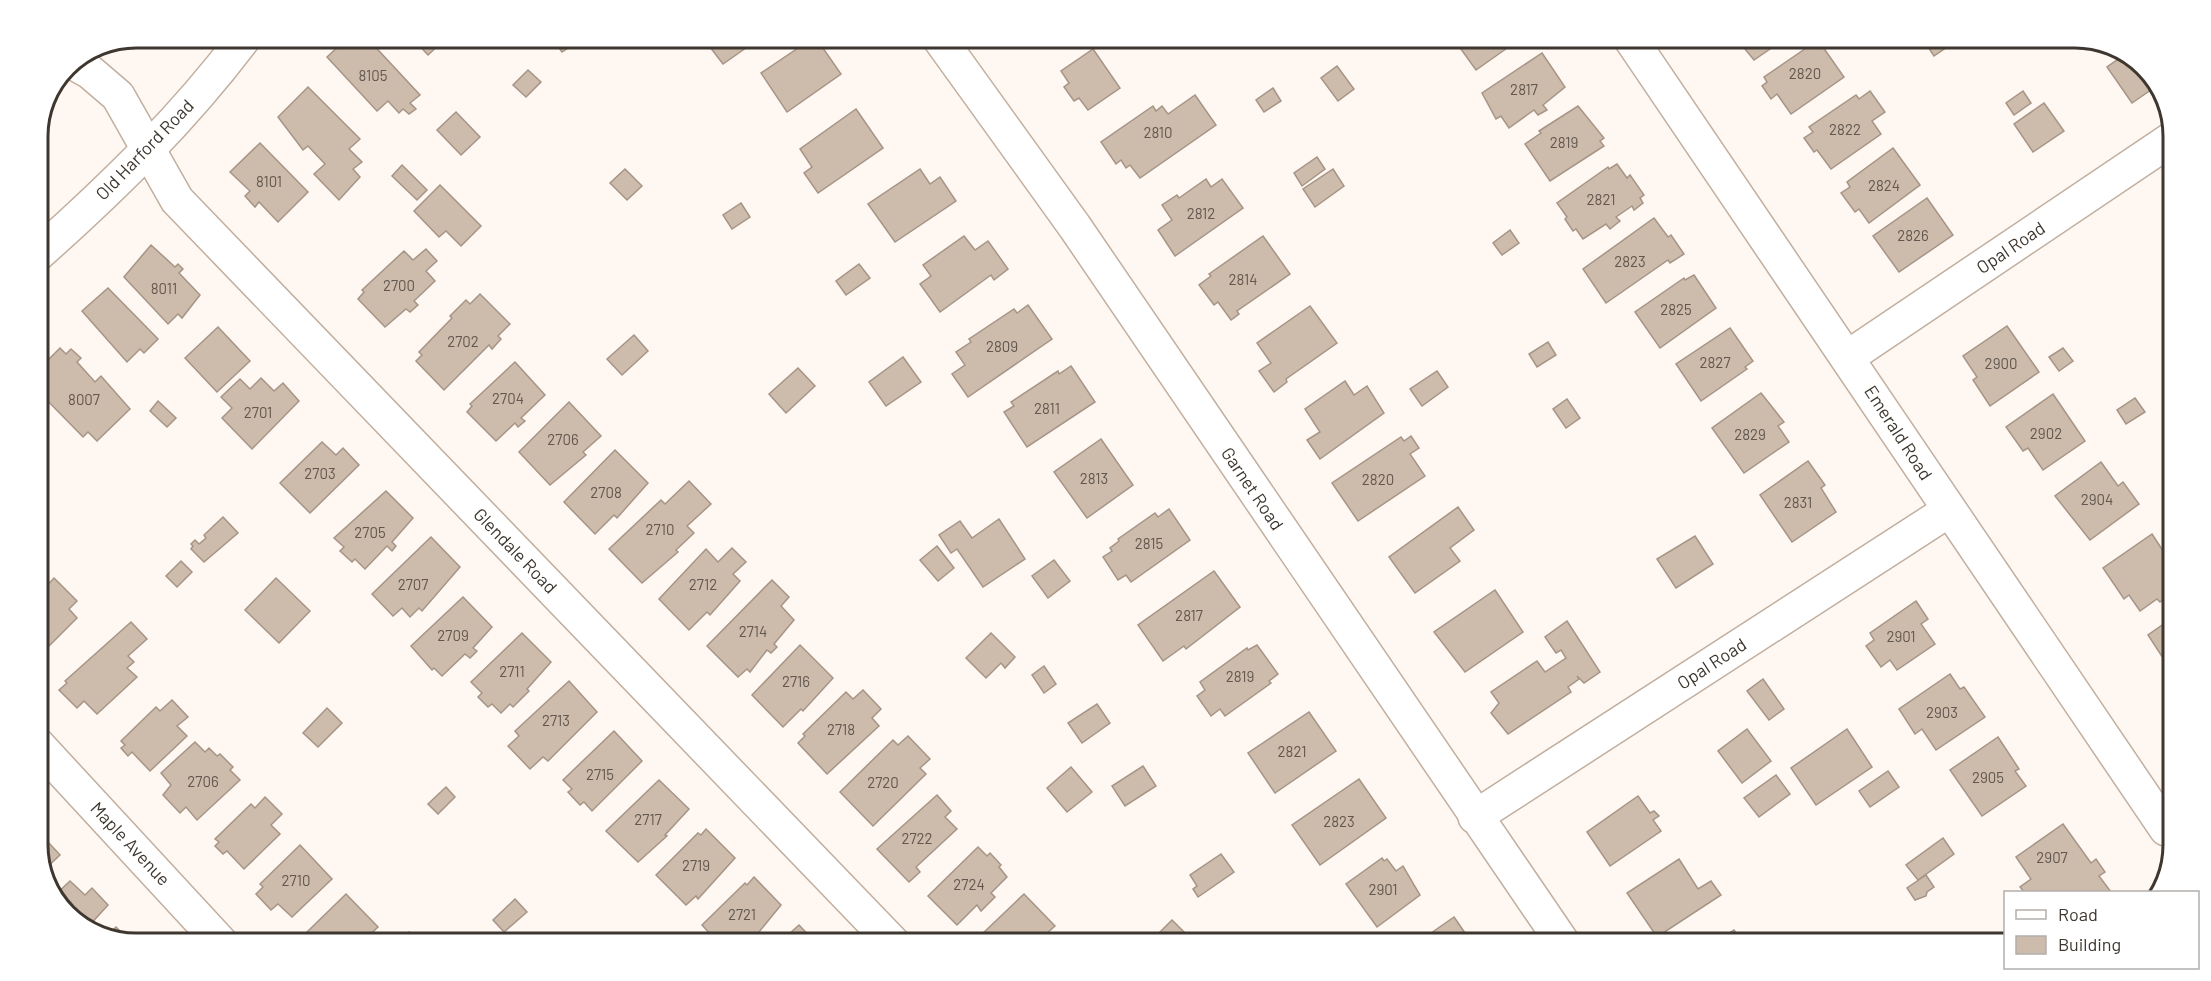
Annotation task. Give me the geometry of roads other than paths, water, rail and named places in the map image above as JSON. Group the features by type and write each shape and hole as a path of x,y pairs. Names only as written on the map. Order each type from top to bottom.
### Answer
{"street":[{"name":"Old Harford Road","path":"48,245 148,150 192,103 236,48"},
{"name":"Garnet Road","path":"946,48 1075,227 1555,933"},
{"name":"Emerald Road","path":"1637,48 1848,357 1948,511 2163,825"},
{"name":"Glendale Road","path":"82,67 118,96 177,200 882,933"},
{"name":"Opal Road","path":"1848,357 2163,145"},
{"name":"Opal Road","path":"1475,817 1948,511"},
{"name":"Maple Avenue","path":"48,756 211,933"}]}
